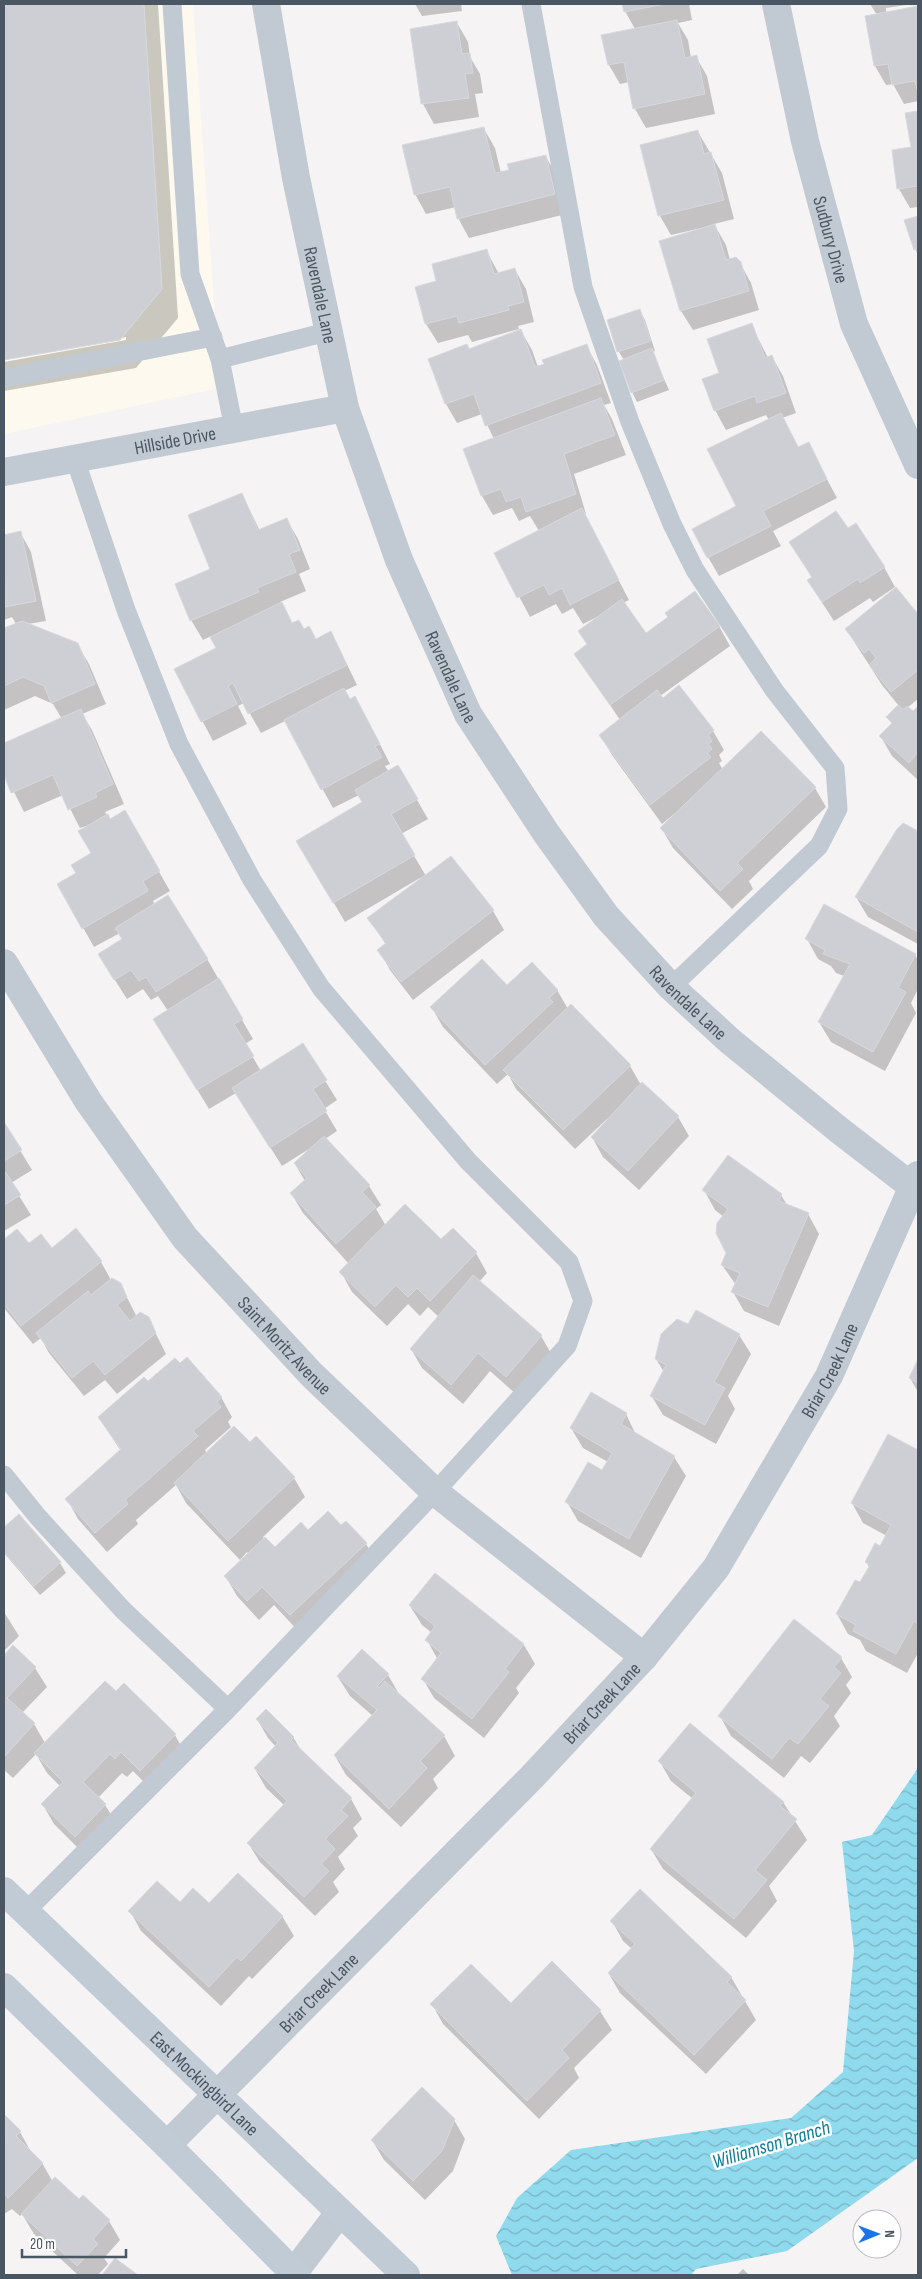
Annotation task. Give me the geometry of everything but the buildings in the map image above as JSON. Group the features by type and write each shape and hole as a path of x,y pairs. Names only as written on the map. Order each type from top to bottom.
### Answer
{"main road":[{"name":"East Mockingbird Lane","path":"4,1891 406,2275"},
{"path":"4,1987 167,2145 294,2275"}],"street":[{"name":"Ravendale Lane","path":"266,4 296,178 327,332 345,408 399,560 468,714 546,833 601,908 671,987 730,1041 916,1185"},
{"name":"Sudbury Drive","path":"776,4 805,141 854,324 918,465"},
{"name":"Hillside Drive","path":"4,472 345,408"},
{"name":"Saint Moritz Avenue","path":"4,964 88,1101 185,1238 312,1375 435,1492 644,1657"},
{"name":"Briar Creek Lane","path":"167,2145 531,1778 644,1657 716,1568 829,1376 916,1185"},
{"path":"294,2275 340,2212"}],"lane":[{"path":"172,4 190,274 220,359 234,429"},
{"path":"531,4 583,287 630,422 672,524 695,570 774,690 835,768 838,809 819,846 671,987"},
{"path":"220,359 327,332"},
{"path":"4,378 213,337"},
{"path":"26,1911 228,1710 435,1492 567,1346 583,1301 569,1262 468,1161 321,988 252,880 179,744 126,610 75,460"},
{"path":"4,1475 38,1517 123,1610 228,1710"}],"shaded area":[{"path":"4,4 193,4 220,388 4,434"}],"water":[{"name":"Williamson Branch","path":"918,1768 918,2158 787,2251 696,2269 691,2275 512,2275 496,2236 517,2198 571,2150 791,2118 843,2072 854,1951 842,1842 872,1835"}]}
